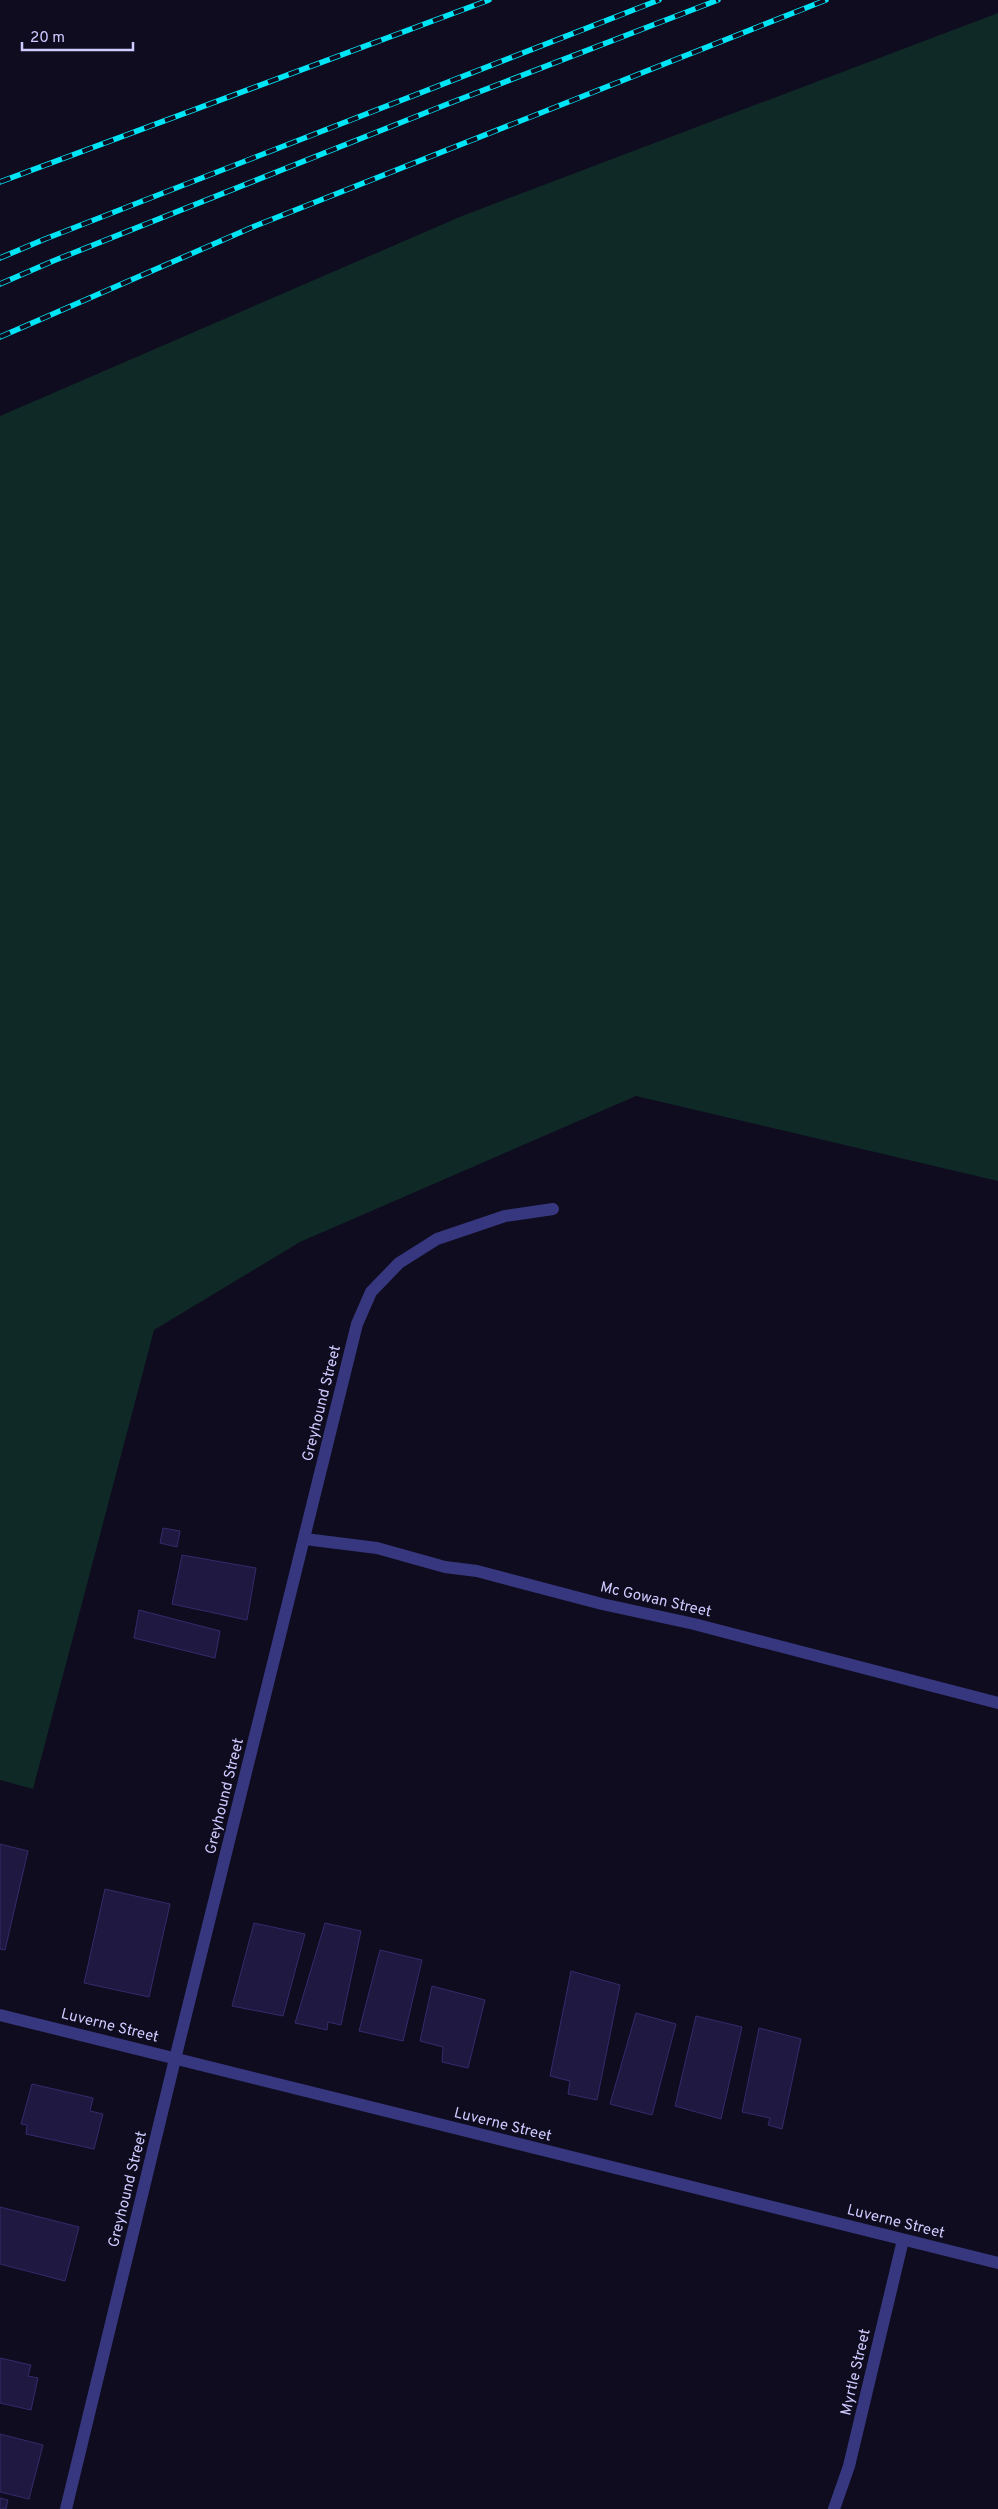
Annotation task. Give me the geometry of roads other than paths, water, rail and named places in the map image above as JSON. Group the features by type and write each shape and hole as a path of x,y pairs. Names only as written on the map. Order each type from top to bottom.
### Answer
{"street":[{"name":"Greyhound Street","path":"66,2509 175,2058 357,1324 371,1292 399,1263 437,1239 505,1216 553,1209"},
{"name":"Mc Gowan Street","path":"305,1539 377,1548 445,1567 477,1572 602,1604 694,1624 998,1703"},
{"name":"Luverne Street","path":"0,2015 998,2262"},
{"name":"Myrtle Street","path":"834,2509 849,2466 903,2240"}],"railway":[{"path":"0,182 489,0"},
{"path":"0,258 659,0"},
{"path":"0,284 53,261 445,105 718,0"},
{"path":"0,337 255,226 826,0"}]}
